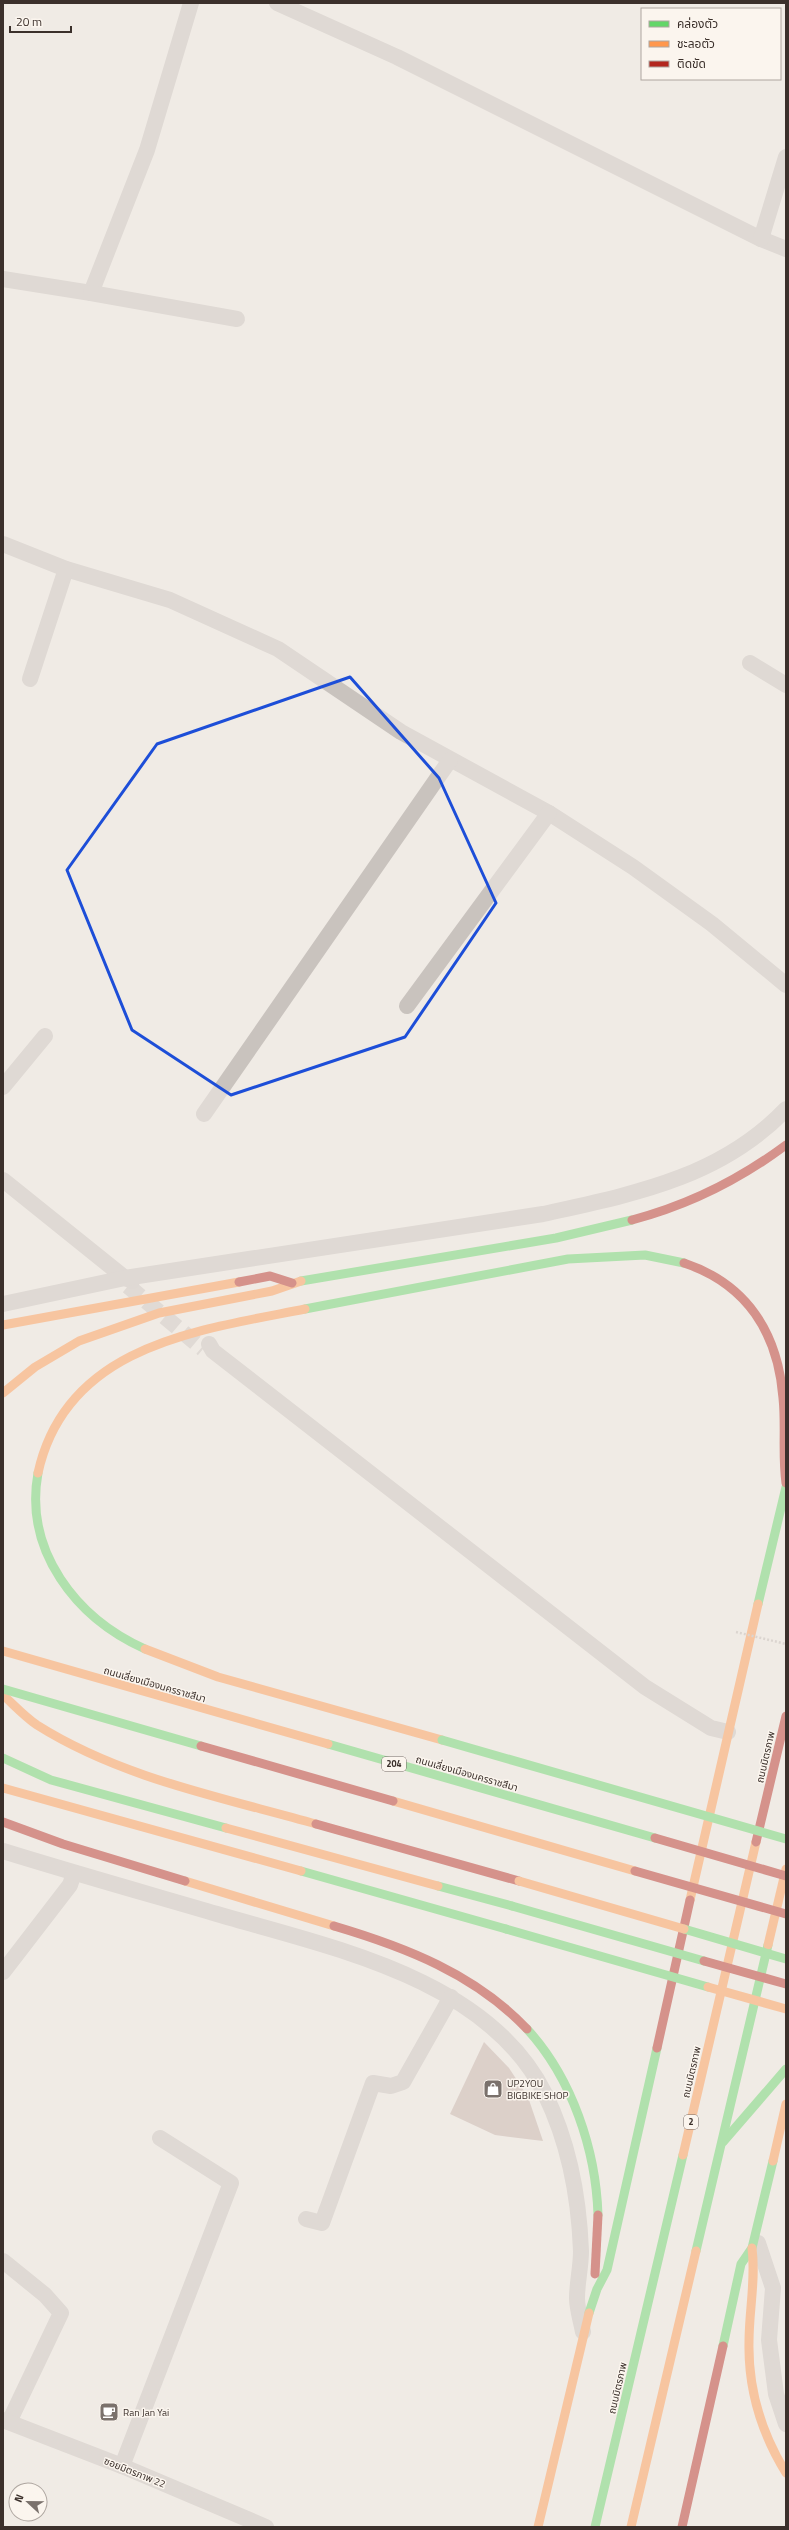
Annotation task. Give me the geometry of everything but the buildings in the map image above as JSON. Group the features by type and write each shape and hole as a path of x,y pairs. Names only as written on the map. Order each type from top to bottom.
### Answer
{"highway":[{"path":"3,1393 35,1367 79,1341 159,1313 272,1291 292,1282 526,1243 664,1211 719,1189 764,1164 786,1145"},
{"path":"786,1483 782,1462 782,1388 773,1344 754,1311 730,1286 696,1266 658,1256 619,1254 568,1259 198,1330 149,1348 104,1372 66,1407 44,1446 35,1483 35,1517 44,1552 60,1582 84,1610 120,1636 166,1659 228,1679 786,1839"},
{"path":"3,1325 270,1276 292,1282"},
{"path":"538,2527 583,2334 597,2289 607,2270 728,1732 786,1487"},
{"name":"ถนนเลี่ยงเมืองนครราชสีมา","path":"3,1651 786,1876"},
{"path":"3,1689 786,1914"},
{"path":"3,1695 36,1724 86,1752 142,1775 786,1958"},
{"name":"ถนนมิตรภาพ","path":"595,2527 786,1716"},
{"path":"3,1758 51,1780 512,1906 786,1984"},
{"path":"3,1788 506,1928 786,2008"},
{"path":"3,1822 71,1846 355,1932 420,1955 466,1979 508,2009 538,2041 562,2077 584,2132 597,2190 598,2237 594,2266 597,2289"},
{"path":"631,2527 786,1869"},
{"path":"720,2145 786,2069"},
{"path":"682,2527 741,2264 754,2241 786,2104"},
{"path":"754,2241 756,2269 749,2343 755,2402 776,2458 786,2473"}],"street":[{"path":"91,293 146,150 191,3"},
{"path":"277,3 397,57 761,239 786,249"},
{"path":"761,239 786,157"},
{"path":"3,278 237,319"},
{"path":"3,544 66,569 170,600 278,649 401,732 549,813 633,867 700,915 786,985"},
{"path":"30,678 66,569"},
{"path":"750,663 786,685"},
{"path":"204,1114 450,760"},
{"path":"408,1006 549,813"},
{"path":"3,1087 45,1036"},
{"path":"3,1304 543,1214 610,1200 680,1179 726,1158 770,1125 786,1109"},
{"path":"3,1180 129,1282"},
{"path":"208,1348 645,1687 711,1728 728,1732"},
{"path":"3,1851 348,1952 408,1976 451,1997 491,2026 522,2056 545,2093 563,2141 578,2198 581,2254 577,2300 583,2334"},
{"path":"3,1972 70,1886 74,1873"},
{"path":"306,2219 322,2223 373,2083 391,2086 403,2082 451,1997"},
{"path":"122,2466 231,2182 160,2138"},
{"path":"754,2241 772,2288 769,2340 776,2394 786,2424"},
{"path":"3,2261 45,2296 62,2313 6,2421"},
{"name":"ซอยมิตรภาพ 22","path":"6,2421 122,2466 266,2527"}],"path":[{"path":"736,1632 786,1644"}],"highlighted area":[{"path":"350,677 439,778 496,903 405,1037 231,1095 132,1030 67,870 157,744"}],"tunnel":[{"path":"128,1286 203,1349"}],"traffic: fast":[{"path":"301,1281 556,1238 632,1220"},
{"path":"305,1309 568,1259 645,1255 684,1263"},
{"path":"38,1473 36,1502 39,1529 48,1555 60,1579 77,1600 97,1619 120,1636 145,1649"},
{"path":"758,1604 786,1487"},
{"path":"3,1689 201,1746"},
{"path":"442,1740 786,1839"},
{"path":"328,1744 655,1838"},
{"path":"3,1758 51,1780 226,1828"},
{"path":"301,1871 506,1929"},
{"path":"438,1886 512,1906"},
{"path":"512,1906 704,1961"},
{"path":"506,1929 708,1987"},
{"path":"684,1929 786,1959"},
{"path":"696,2251 768,1945"},
{"path":"527,2029 543,2048 557,2070 569,2092 579,2116 587,2141 592,2165 598,2215"},
{"path":"589,2313 597,2289 607,2270 657,2048"},
{"path":"723,2142 786,2069"},
{"path":"595,2527 683,2155"},
{"path":"723,2346 741,2264 752,2248 773,2161"}],"traffic: slow":[{"path":"3,1393 35,1367 79,1341 159,1313 272,1291 301,1281"},
{"path":"3,1325 239,1282"},
{"path":"38,1473 53,1430 77,1396 107,1370 142,1351 181,1336 222,1325 305,1309"},
{"path":"690,1900 758,1604"},
{"path":"145,1649 218,1677 442,1740"},
{"path":"3,1651 328,1744"},
{"path":"3,1695 37,1725 69,1743 103,1759 137,1772 208,1795 316,1824"},
{"path":"3,1788 301,1871"},
{"path":"393,1801 635,1871"},
{"path":"226,1828 438,1886"},
{"path":"683,2155 756,1842"},
{"path":"768,1945 786,1869"},
{"path":"185,1881 334,1926"},
{"path":"519,1881 684,1929"},
{"path":"708,1987 786,2009"},
{"path":"773,2161 786,2104"},
{"path":"752,2248 753,2283 749,2330 749,2360 751,2377 763,2427 777,2458 786,2473"},
{"path":"631,2527 696,2251"},
{"path":"538,2527 589,2313"}],"traffic: jam":[{"path":"632,1220 674,1207 713,1190 768,1158 786,1145"},
{"path":"684,1263 706,1272 725,1284 742,1298 755,1314 766,1332 774,1352 780,1374 784,1409 784,1462 786,1483"},
{"path":"239,1282 270,1276 292,1283"},
{"path":"756,1842 786,1716"},
{"path":"201,1746 393,1801"},
{"path":"3,1822 63,1844 185,1881"},
{"path":"316,1824 519,1881"},
{"path":"655,1838 786,1876"},
{"path":"635,1871 786,1914"},
{"path":"657,2048 690,1900"},
{"path":"334,1926 387,1943 438,1965 485,1993 507,2010 527,2029"},
{"path":"704,1961 786,1984"},
{"path":"595,2274 598,2215"},
{"path":"682,2527 723,2346"}],"place":[{"name":"UP2YOU BIGBIKE SHOP","path":"493,2089"},
{"name":"Ran Jan Yai","path":"109,2412"}]}
